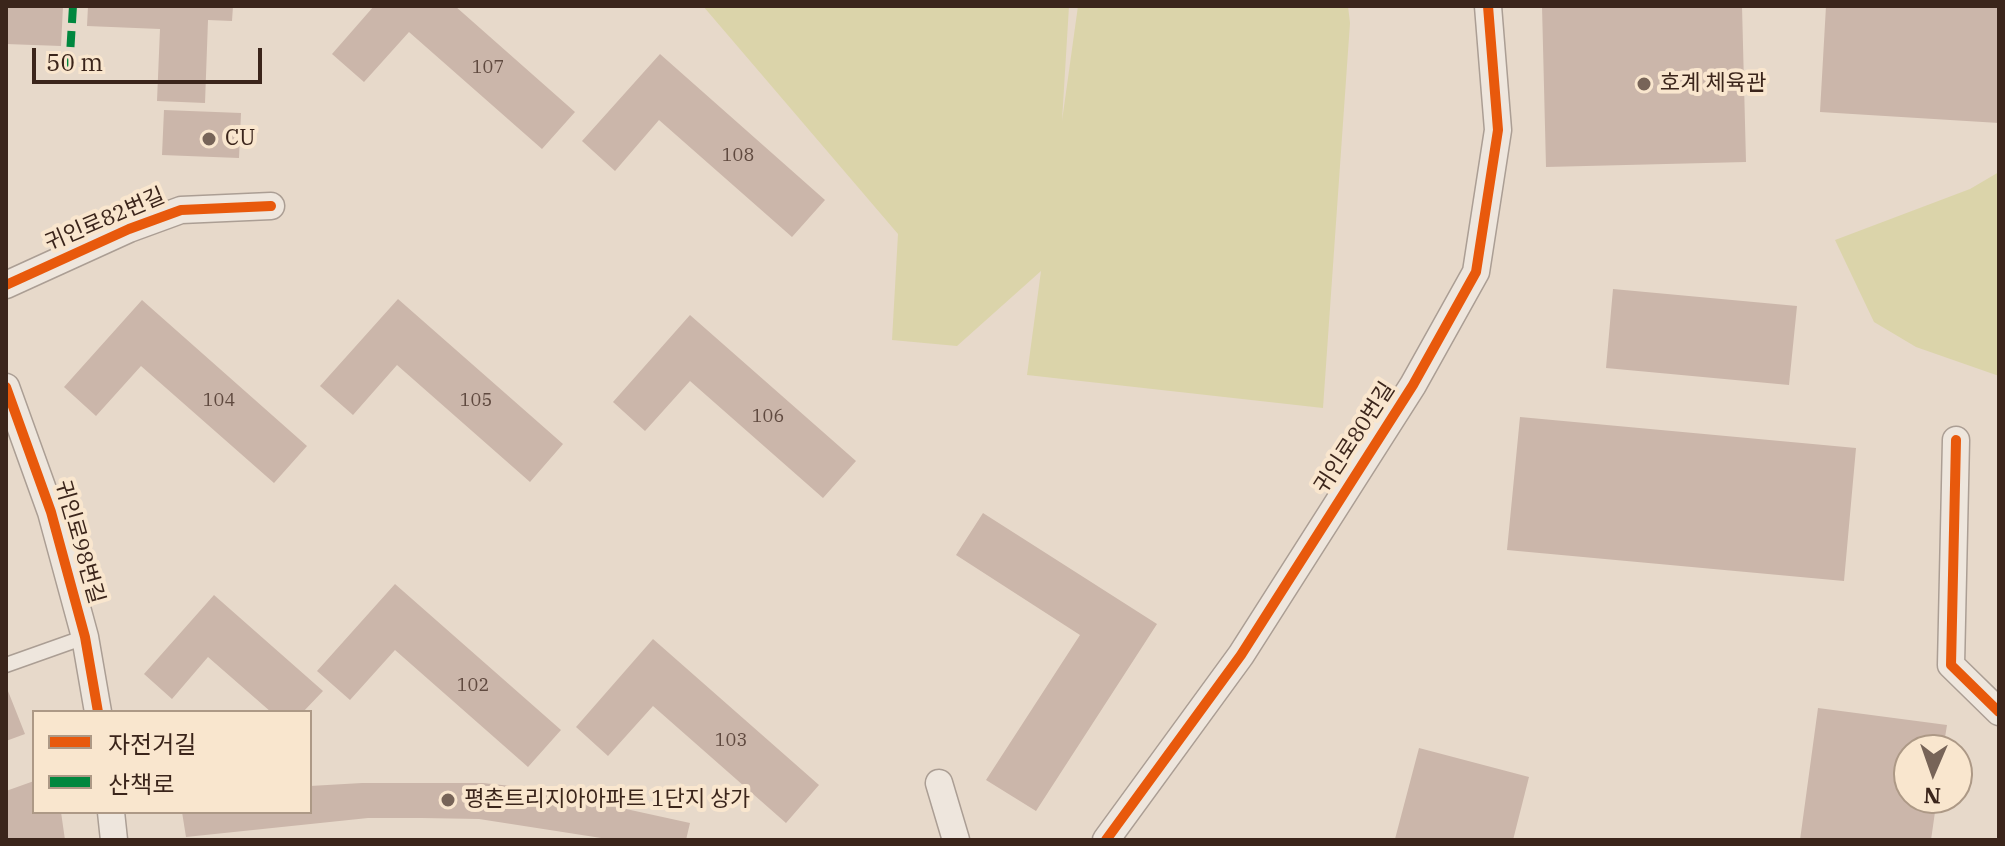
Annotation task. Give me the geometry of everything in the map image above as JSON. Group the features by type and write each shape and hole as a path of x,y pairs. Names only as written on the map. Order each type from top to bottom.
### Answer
{"street":[{"name":"귀인로80번길","path":"1106,840 1241,655 1413,385 1476,272 1498,130 1488,6"},
{"name":"귀인로82번길","path":"6,285 129,229 181,210 271,206"},
{"name":"귀인로98번길","path":"6,387 51,512 85,637 98,710"},
{"path":"1956,440 1951,665 1999,712"},
{"path":"939,783 956,840"},
{"path":"111,814 114,840"}],"lane":[{"path":"6,665 85,637"}],"shaded area":[{"path":"703,6 1069,6 1062,121 1078,6 1348,6 1350,23 1323,408 1027,375 1041,271 957,346 892,340 898,234"},
{"path":"1999,172 1999,376 1916,347 1874,322 1835,240 1970,189"}],"building":[{"path":"6,6 63,6 61,46 6,44"},
{"path":"88,6 233,6 232,21 208,20 205,103 157,101 160,29 87,26"},
{"path":"374,6 455,6 575,112 542,149 409,32 364,82 332,54"},
{"name":"호계 체육관","path":"1542,6 1742,6 1746,162 1546,167"},
{"path":"1826,6 1999,6 1999,123 1820,112"},
{"path":"660,54 825,200 792,237 659,120 615,171 582,141"},
{"path":"164,110 241,113 239,158 162,155"},
{"path":"1613,289 1797,306 1789,385 1606,368"},
{"path":"398,299 563,444 530,482 397,365 353,415 320,386"},
{"path":"142,300 307,446 274,483 141,366 96,416 64,387"},
{"path":"690,315 856,461 823,498 690,381 645,431 613,402"},
{"path":"1520,417 1856,448 1844,581 1507,550"},
{"path":"983,513 1157,624 1036,811 986,780 1080,635 956,555"},
{"path":"395,584 561,730 528,767 395,650 350,700 317,671"},
{"path":"214,595 323,691 305,710 269,710 208,657 172,699 144,674"},
{"path":"653,639 819,785 786,823 653,706 608,756 576,727"},
{"path":"6,686 25,734 6,741"},
{"path":"1818,708 1947,725 1946,734 1893,734 1893,814 1935,814 1931,840 1800,840"},
{"path":"1419,748 1529,777 1513,840 1395,839"},
{"path":"32,782 32,814 61,814 65,840 6,840 6,791"},
{"name":"평촌트리지아아파트 1단지 상가","path":"483,783 530,788 690,823 686,840 614,840 479,819 422,818 368,818 186,837 182,814 312,814 312,786"}],"marked path":[{"path":"69,71 73,6"}],"cycle path":[{"path":"1106,840 1241,655 1413,385 1476,272 1498,130 1488,6"},
{"path":"6,285 129,229 181,210 271,206"},
{"path":"6,387 51,512 85,637 98,710"},
{"path":"1956,440 1951,665 1999,712"}],"place":[{"name":"호계 체육관","path":"1644,84"},
{"name":"CU","path":"209,139"},
{"name":"평촌트리지아아파트 1단지 상가","path":"448,800"}]}
